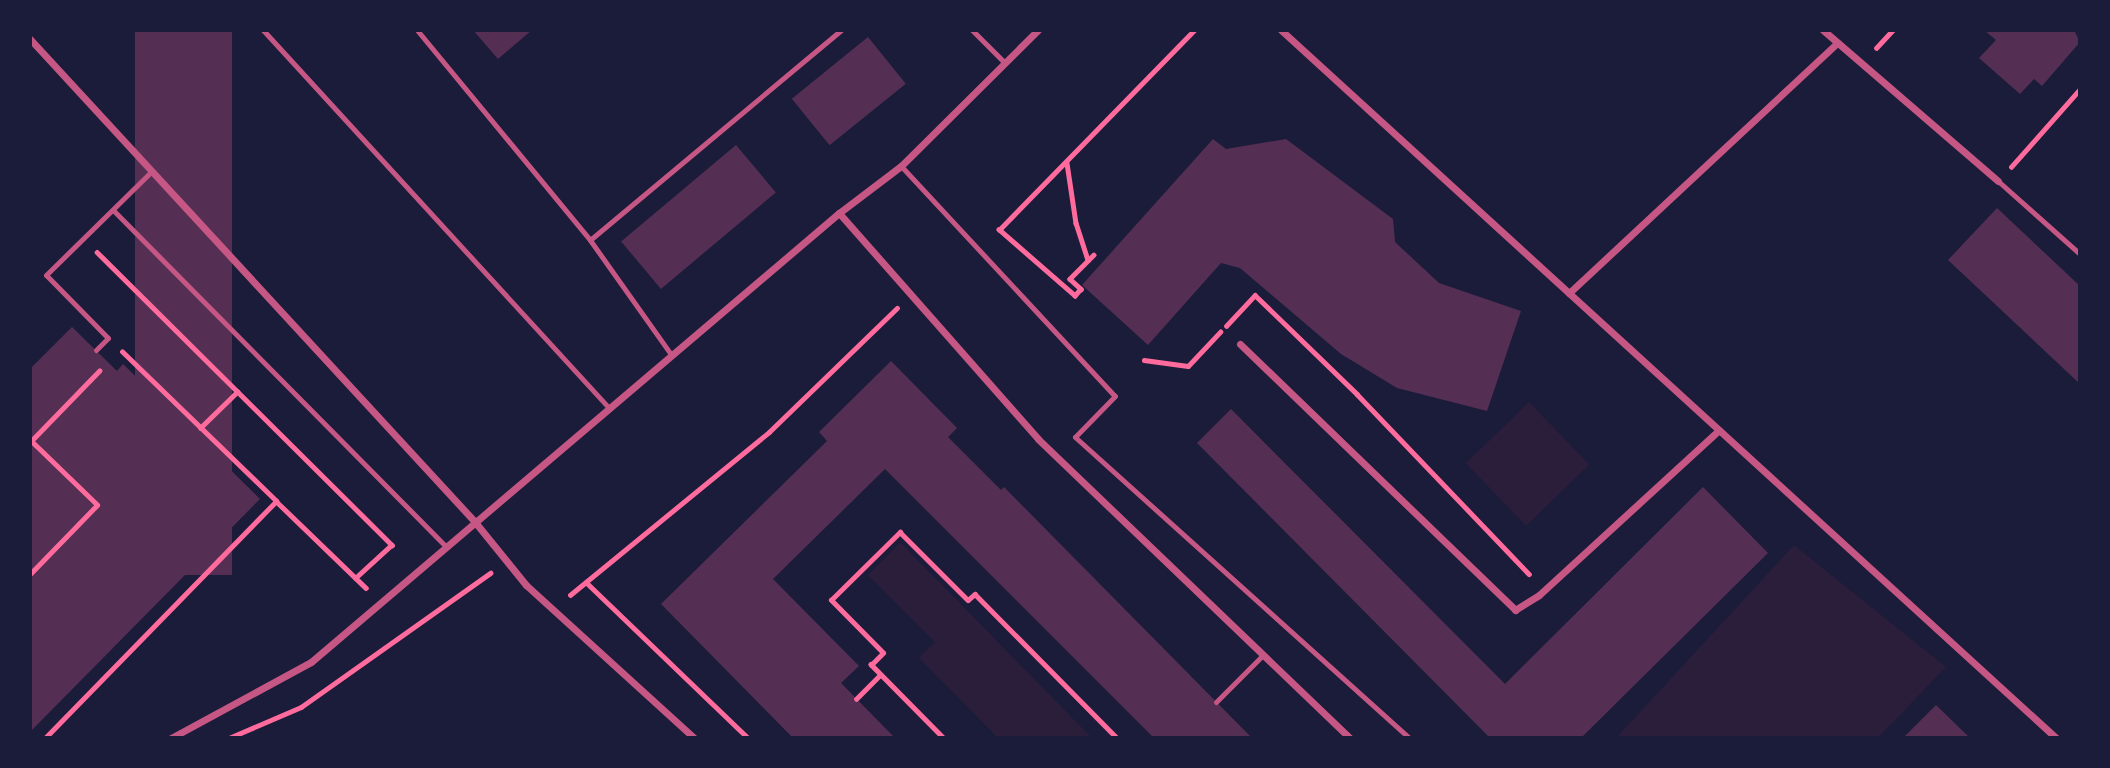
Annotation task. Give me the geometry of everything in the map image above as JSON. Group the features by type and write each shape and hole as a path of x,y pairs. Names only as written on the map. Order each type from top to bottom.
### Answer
{"street":[{"path":"171,738 311,662 839,213 901,166 1003,61 1038,30"},
{"path":"1281,30 2056,738"},
{"path":"1823,30 1998,181"},
{"path":"30,39 475,522 506,561 553,609 694,738"},
{"path":"1569,293 1837,43"},
{"path":"839,213 1038,439 1350,738"},
{"path":"1240,344 1515,610 1539,594 1719,430"}],"lane":[{"path":"264,30 609,408"},
{"path":"417,30 590,240 672,356"},
{"path":"590,240 841,30"},
{"path":"972,30 1003,61"},
{"path":"901,166 1115,396 1075,437 1409,738"},
{"path":"96,350 108,338 46,275 152,171"},
{"path":"1998,181 2080,254"},
{"path":"113,210 446,547"},
{"path":"1216,702 1263,655"}],"path":[{"path":"1094,255 1070,279 1081,289 1074,296 999,230 1068,163 1194,30"},
{"path":"1998,181 2080,89"},
{"path":"1068,163 1076,223 1088,260"},
{"path":"83,239 392,545 356,579"},
{"path":"553,609 769,432 911,295"},
{"path":"1144,360 1188,366 1255,295 1357,394 1527,575 1537,566"},
{"path":"114,356 120,350 381,602"},
{"path":"30,574 97,505 31,441 108,362"},
{"path":"201,428 237,392"},
{"path":"45,738 276,501"},
{"path":"943,738 871,666 883,653 831,600 900,532 968,600 975,594 1117,738"},
{"path":"229,738 300,707 506,561"},
{"path":"586,582 748,738"},
{"path":"856,699 880,675"}],"shaded area":[{"path":"1529,402 1589,465 1526,526 1466,463"},
{"path":"900,543 1092,738 998,738 919,658 935,642 868,575"},
{"path":"1794,545 1946,667 1878,738 1616,738"}],"building":[{"path":"135,30 232,30 232,575 135,575"},
{"path":"473,30 532,30 498,59"},
{"path":"1984,30 2074,30 2080,42 2042,86 2034,79 2020,94 1979,58 1996,40"},
{"path":"868,37 906,84 830,145 792,99"},
{"path":"1213,139 1226,149 1286,139 1393,219 1395,242 1439,283 1521,311 1487,411 1397,388 1341,354 1240,268 1221,263 1148,345 1082,285"},
{"path":"736,145 776,192 661,289 621,241"},
{"path":"1997,208 2080,286 2080,384 1948,260"},
{"path":"72,327 117,371 123,364 260,499 30,732 30,369"},
{"path":"891,361 957,428 948,437 1001,490 1004,487 1252,738 1154,738 885,469 773,579 859,666 841,683 895,738 793,738 661,604 827,441 819,432"},
{"path":"1231,409 1505,684 1703,487 1768,553 1581,738 1490,738 1197,443"},
{"path":"1936,705 1970,738 1903,738"}]}
